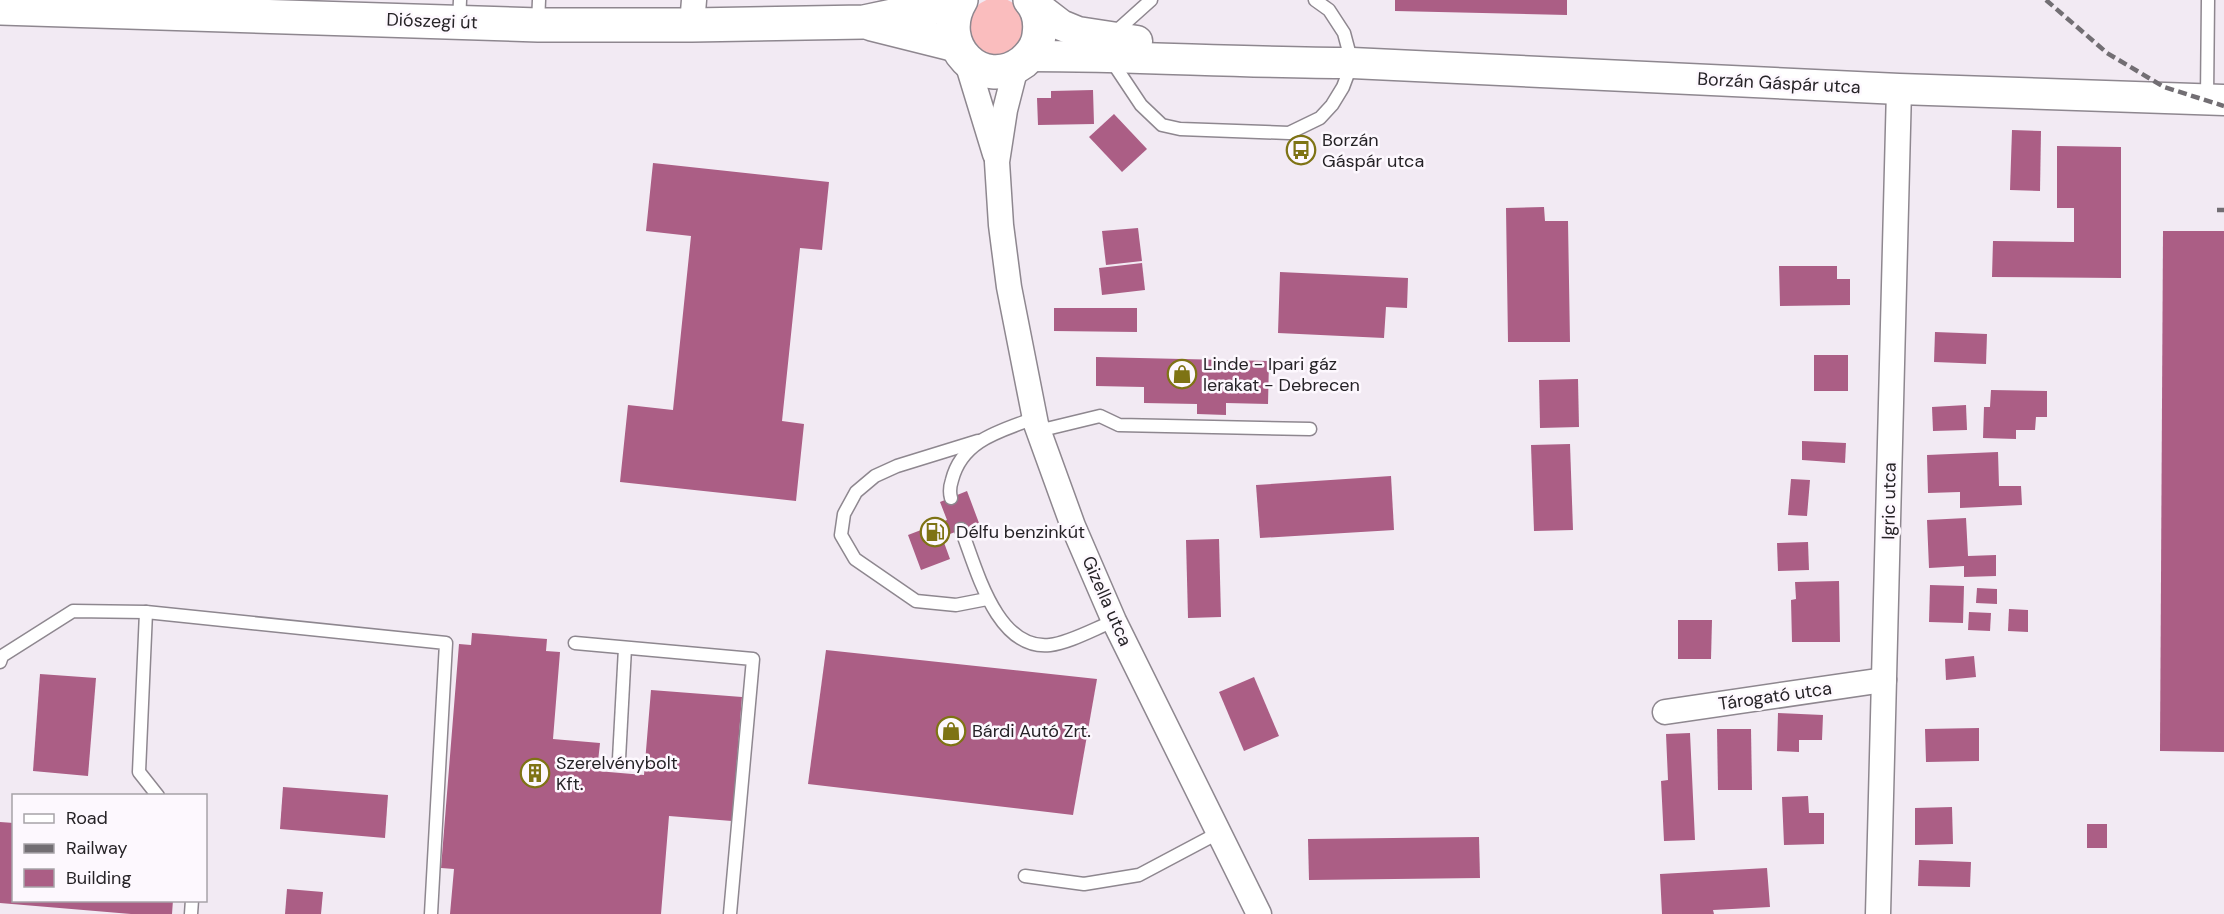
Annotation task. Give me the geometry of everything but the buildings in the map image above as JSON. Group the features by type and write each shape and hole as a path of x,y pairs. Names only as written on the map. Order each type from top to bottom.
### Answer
{"main road":[{"name":"Diószegi út","path":"864,22 935,7 955,0"},
{"path":"961,52 952,28 955,11 962,0"},
{"path":"1023,62 1039,40 1041,22 1033,3"},
{"name":"Diószegi út","path":"0,8 170,6 282,12 693,13 864,22 961,52 980,69 998,72 1023,62"}],"street":[{"name":"Borzán Gáspár utca","path":"1033,3 1061,25 1109,46"},
{"name":"Borzán Gáspár utca","path":"1023,62 1109,46 1298,63 1352,63 1899,89 2216,100"},
{"name":"Gizella utca","path":"961,52 998,162"},
{"name":"Gizella utca","path":"1023,62 1005,110 998,162 1000,225 1009,287 1036,424 1073,526 1114,621 1259,914"},
{"name":"Igric utca","path":"1878,914 1899,89"},
{"name":"Tárogató utca","path":"1665,712 1884,680"}],"lane":[{"path":"1151,0 1109,46 1140,105 1162,125 1180,129 1289,134 1320,118 1332,105 1343,87 1352,63 1344,33 1329,10 1315,0"},
{"path":"2208,0 2216,100"},
{"path":"987,599 956,605 916,601 855,560 841,535 844,514 855,492 875,476 897,466 1036,424 1100,416 1119,425 1310,429"},
{"path":"951,498 949,491 956,466 978,441"},
{"path":"961,530 987,599 1006,627 1018,638 1049,645 1114,621"},
{"path":"0,662 2,656 73,611 147,612 446,643 431,914"},
{"path":"147,612 139,772 157,794"},
{"path":"575,643 753,659 729,914"},
{"path":"619,759 625,648"},
{"path":"1025,876 1084,884 1139,875 1220,832"}],"shaded area":[{"path":"986,0 1008,0 1021,11 1025,21 1024,38 1008,54 997,56 986,54 970,38 968,27 970,16"}],"railway":[{"path":"2046,0 2107,53 2164,87 2224,106"},
{"path":"2217,210 2224,210"}],"place":[{"name":"Borzán Gáspár utca","path":"1301,150"},
{"name":"Linde - Ipari gáz lerakat - Debrecen","path":"1182,374"},
{"name":"Délfu benzinkút","path":"935,532"},
{"name":"Bárdi Autó Zrt.","path":"951,731"},
{"name":"Szerelvénybolt Kft.","path":"535,773"}]}
